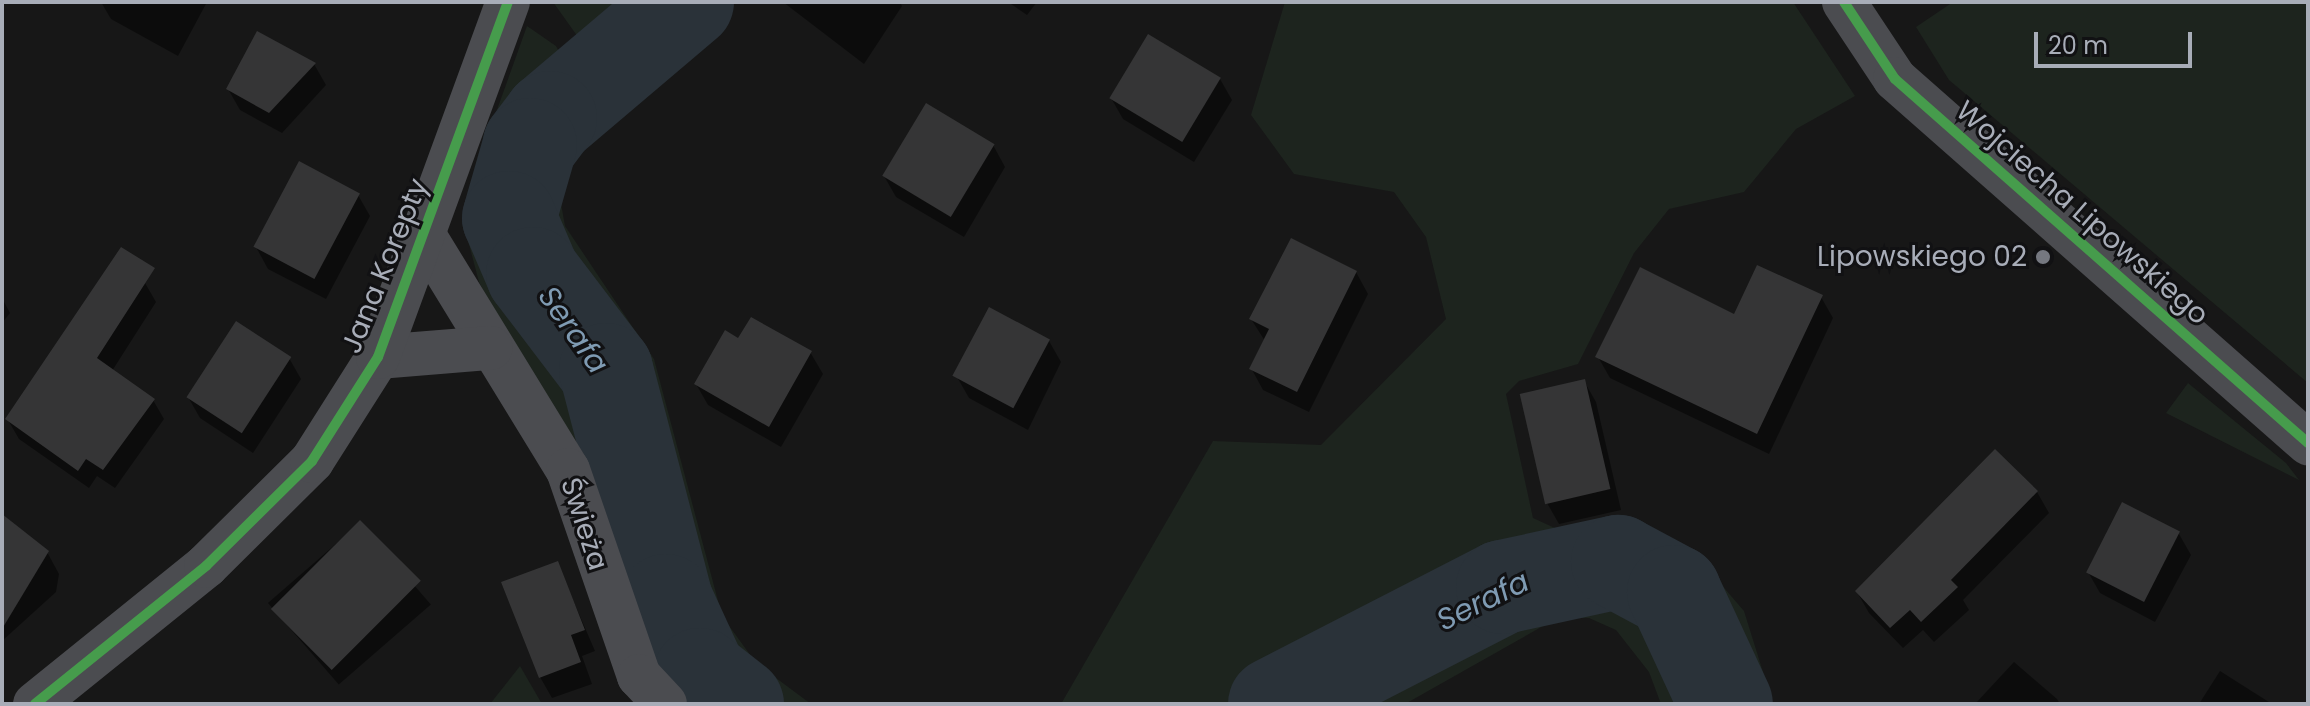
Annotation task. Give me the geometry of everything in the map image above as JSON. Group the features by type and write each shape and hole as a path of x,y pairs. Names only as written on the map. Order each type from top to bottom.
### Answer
{"street":[{"name":"Jana Korepty","path":"35,704 206,566 312,461 378,357 425,237 508,2"},
{"name":"Wojciecha Lipowskiego","path":"1844,2 1895,79 2308,443"},
{"name":"Świeża","path":"425,237 568,470 639,676 665,704"},
{"path":"378,357 491,348"}],"shaded area":[{"path":"553,2 709,2 620,96"},
{"path":"1285,2 1793,2 1855,96 1796,129 1744,192 1669,209 1634,253 1578,364 1519,381 1506,394 1533,518 1570,535 1648,534 1701,561 1744,611 1773,704 1661,704 1649,672 1616,630 1589,618 1559,617 1405,704 1061,704 1213,441 1321,445 1446,319 1426,237 1394,192 1294,174 1251,115"},
{"path":"1953,2 2308,2 2308,383 1949,80 1916,27"},
{"path":"527,26 556,46 596,121 557,181 565,226 654,359 722,616 756,663 811,704 684,704 666,686 479,282 466,233 470,185"},
{"path":"2188,383 2286,463 2299,480 2166,413"},
{"path":"520,666 542,704 490,704"}],"building":[{"path":"257,31 316,63 269,113 226,89"},
{"path":"1148,34 1221,78 1182,142 1109,98"},
{"path":"926,103 995,144 951,217 882,176"},
{"path":"299,161 360,193 314,279 253,247"},
{"path":"1291,238 1357,271 1297,392 1249,369 1269,329 1249,319"},
{"path":"121,247 155,268 97,358 155,399 103,470 86,459 78,471 5,419"},
{"path":"1757,265 1823,295 1757,434 1595,357 1640,267 1734,314"},
{"path":"989,307 1050,339 1013,408 952,376"},
{"path":"751,317 812,351 769,427 694,384 725,330 738,338"},
{"path":"236,321 291,357 242,433 186,397"},
{"path":"1585,379 1610,489 1545,504 1520,394"},
{"path":"1995,449 2038,491 1951,580 1958,587 1921,622 1910,610 1890,628 1855,591"},
{"path":"2122,502 2180,532 2144,602 2086,572"},
{"path":"2,514 49,551 2,629"},
{"path":"360,520 421,581 332,670 271,609"},
{"path":"558,561 585,630 571,635 581,662 539,678 501,582"}],"waterway":[{"name":"Serafa","path":"687,2 550,118 530,145 509,218 533,274 606,370 666,601 700,675 737,704"},
{"name":"Serafa","path":"1275,704 1503,587 1618,562 1674,592 1726,704"}],"cycle path":[{"path":"35,704 206,566 312,461 378,357 508,2"},
{"path":"1844,2 1895,79 2308,443"}],"place":[{"name":"Lipowskiego 02","path":"2043,257"}]}
